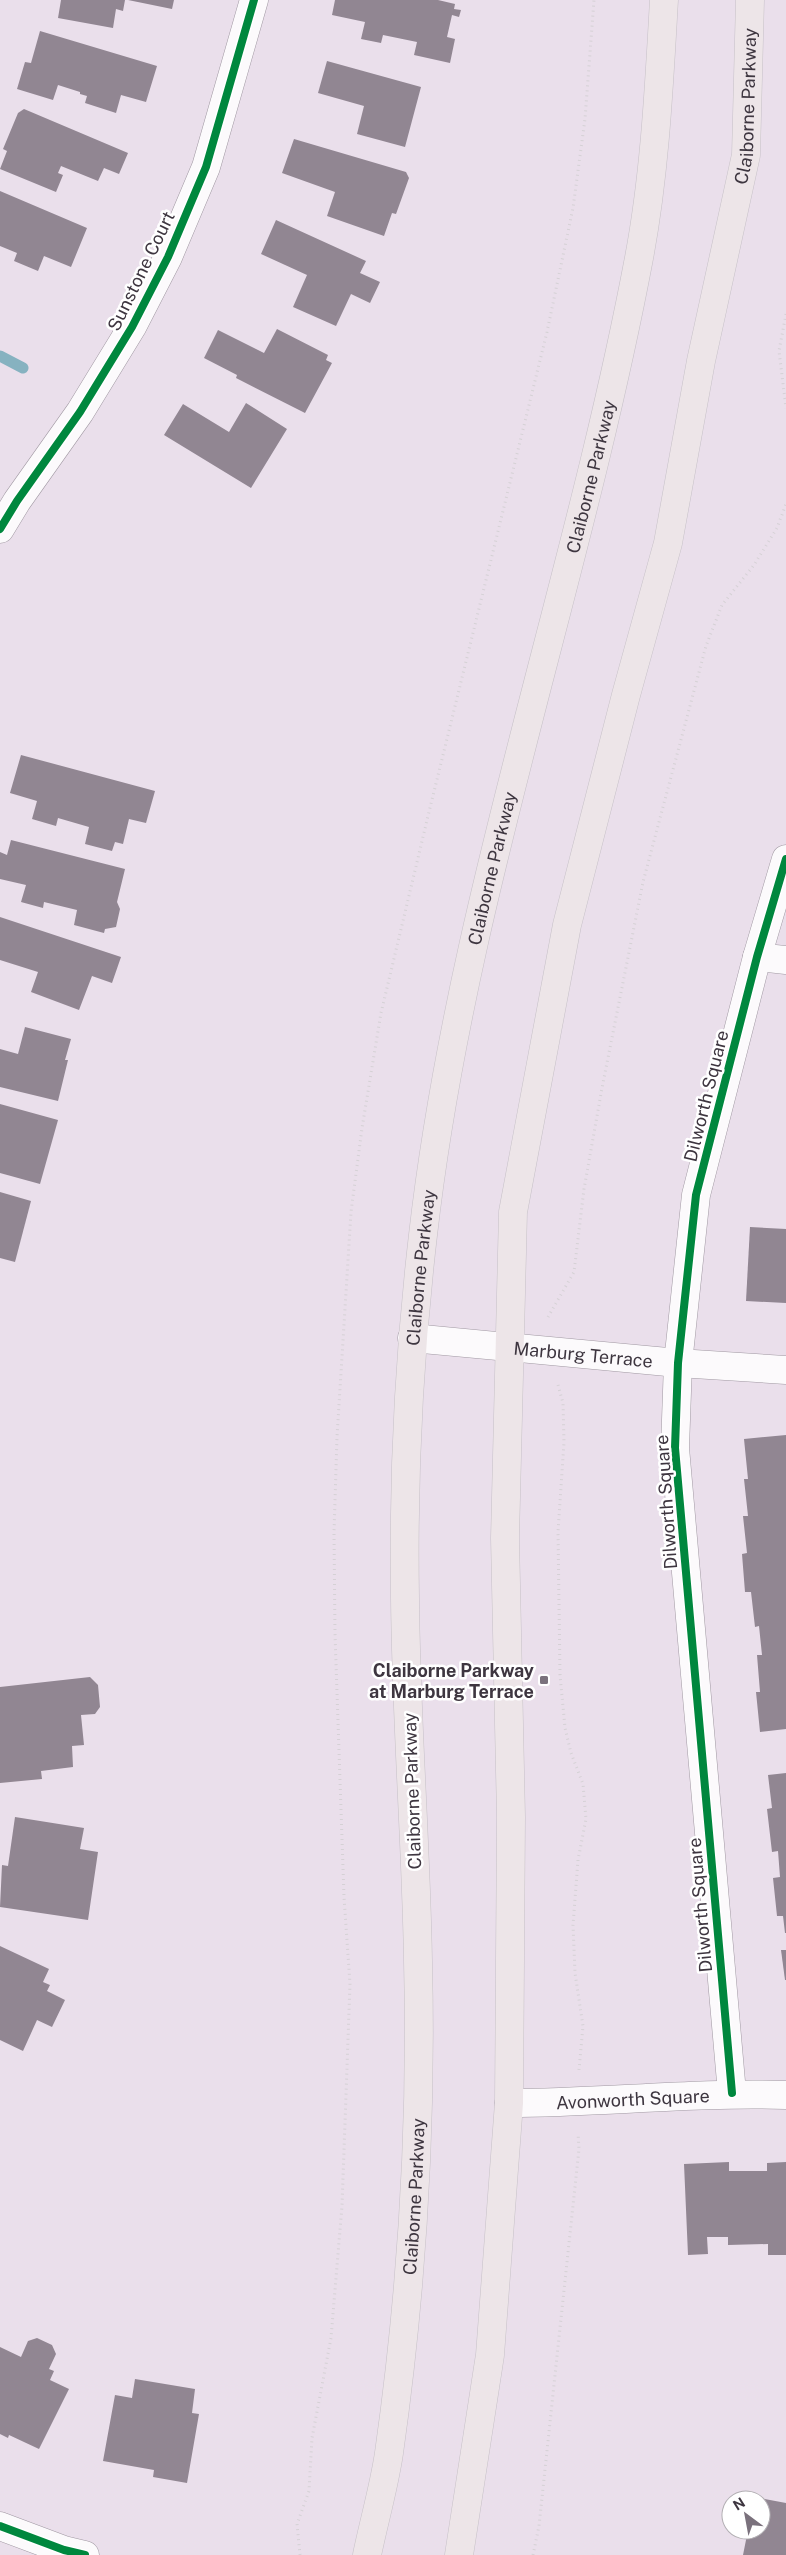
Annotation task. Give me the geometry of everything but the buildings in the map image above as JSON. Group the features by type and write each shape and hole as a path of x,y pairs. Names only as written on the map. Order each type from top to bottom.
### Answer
{"main road":[{"name":"Claiborne Parkway","path":"367,2555 388,2460 407,2296 417,2131 418,1965 405,1602 405,1507 412,1338 424,1225 445,1085 473,946 616,367 640,253 656,138 664,0"},
{"name":"Claiborne Parkway","path":"459,2555 490,2355 509,2103 511,1817 504,1538 513,1212 567,925 626,695 668,543 701,361 746,155 750,0"}],"street":[{"name":"Sunstone Court","path":"0,529 17,501 80,412 132,327 168,258 206,167 254,0"},
{"name":"Dilworth Square","path":"732,2093 675,1448 678,1364 696,1195 757,957 786,859"},
{"path":"757,957 786,960"},
{"name":"Marburg Terrace","path":"412,1338 678,1364 786,1370"},
{"name":"Avonworth Square","path":"509,2103 574,2103 732,2093 786,2095"},
{"path":"0,2526 64,2550 85,2555"}],"path":[{"path":"786,314 779,351 786,408"},
{"path":"533,2555 539,2526 579,2150 574,2103 583,2026 574,1973 573,1925 578,1860 586,1819 583,1784 571,1753 565,1728 560,1675 558,1532 564,1442 563,1404 549,1352 548,1314 574,1272 584,1189 602,1088 644,882 706,646 722,605 754,565 777,528 786,504"}],"waterway":[{"path":"0,356 23,368"}],"cycle path":[{"path":"0,529 17,501 80,412 132,327 168,257 206,167 254,0"},
{"path":"732,2093 675,1448 678,1363 696,1195 757,957 786,859"},
{"path":"0,2526 64,2550 85,2555"}],"place":[{"name":"Claiborne Parkway at Marburg Terrace","path":"544,1680"}]}
